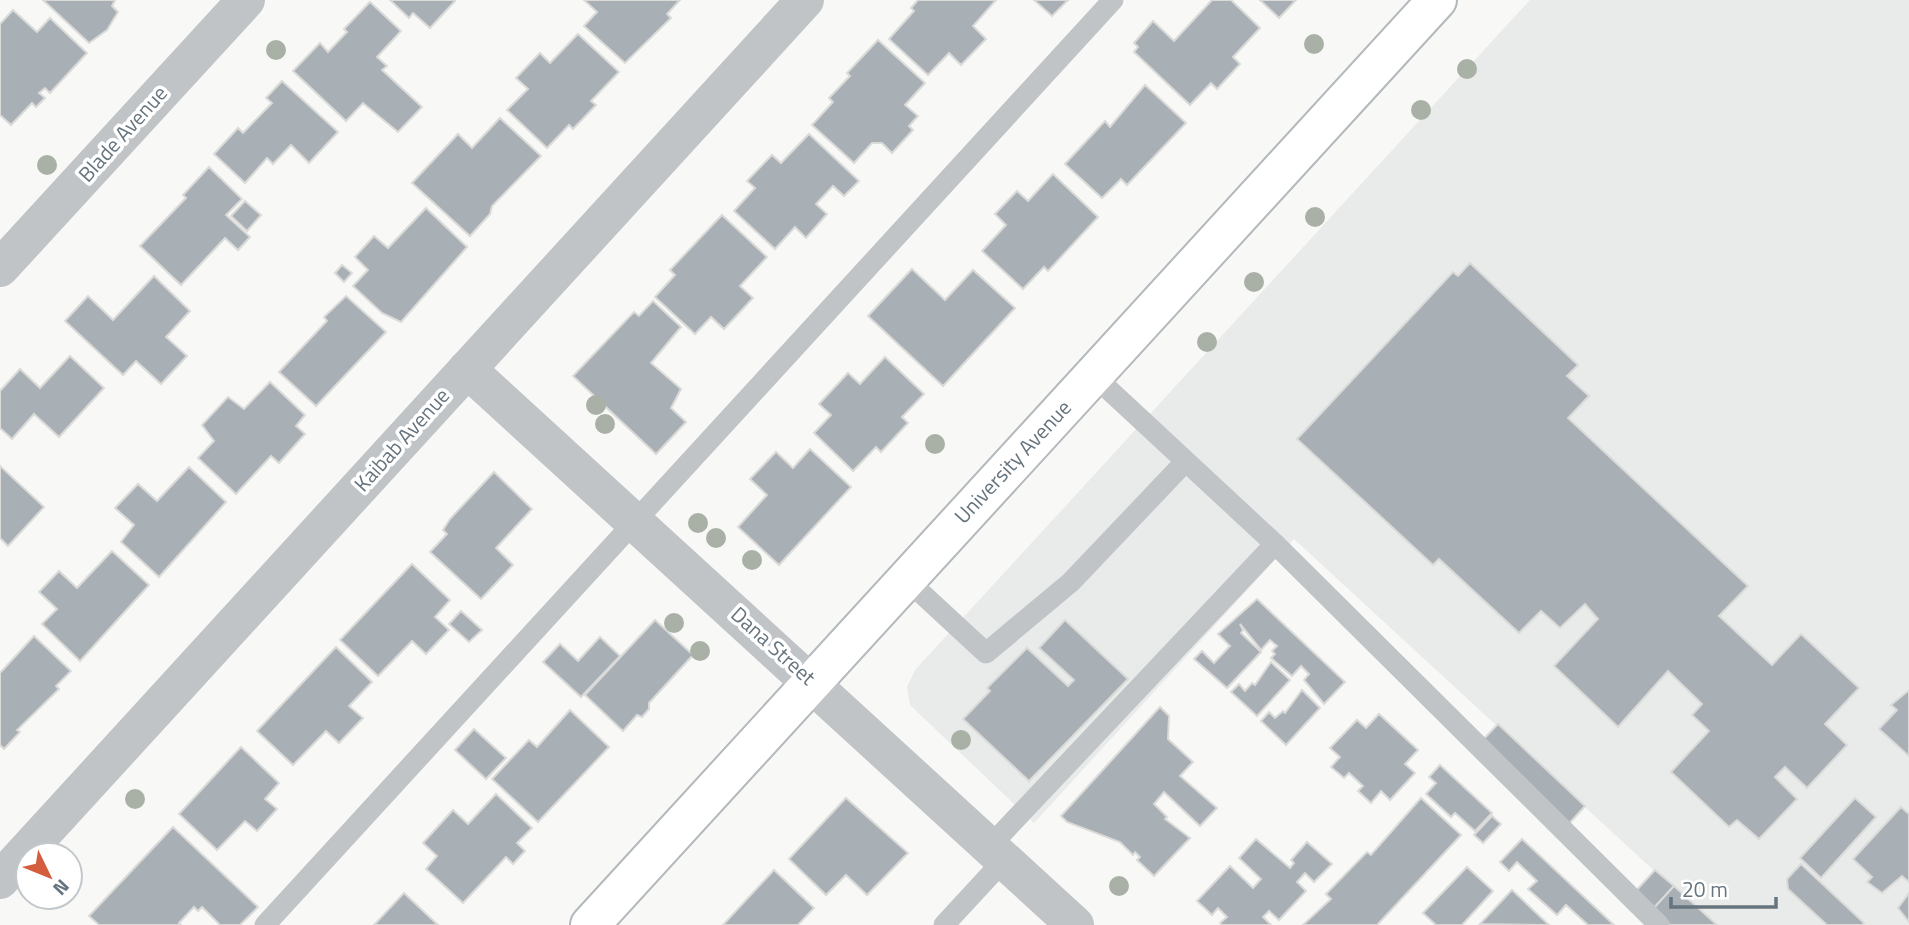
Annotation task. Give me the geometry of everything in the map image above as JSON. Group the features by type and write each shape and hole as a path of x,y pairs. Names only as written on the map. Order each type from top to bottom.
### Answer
{"street":[{"name":"Blade Avenue","path":"0,268 246,0"},
{"name":"Kaibab Avenue","path":"8,856 467,369 805,0"},
{"name":"University Avenue","path":"590,925 1437,0"},
{"name":"Dana Street","path":"467,369 812,681 1075,925"}],"lane":[{"path":"265,925 1113,0"},
{"path":"1093,376 1275,544 1658,925"},
{"path":"906,579 986,653 1071,582 1185,462"},
{"path":"944,925 997,853 1275,544"}],"shaded area":[{"path":"1530,0 1909,0 1909,925 1713,925 1294,539 1034,823 910,705 907,687 915,670"}],"building":[{"path":"43,0 115,0 112,6 118,12 107,30 89,43"},
{"path":"390,0 455,1 430,28 413,13 409,18"},
{"path":"584,0 680,0 667,14 671,18 625,63 584,26 597,12"},
{"path":"918,0 996,0 973,26 986,39 961,65 949,53 928,75 889,39 914,11 911,8"},
{"path":"1034,0 1068,0 1052,16"},
{"path":"1212,0 1231,0 1260,28 1233,57 1240,64 1217,89 1211,83 1190,105 1134,52 1138,47 1134,43 1153,21 1174,41"},
{"path":"1260,0 1296,0 1279,18"},
{"path":"370,2 401,31 377,57 387,66 382,70 422,107 398,132 363,103 346,121 293,71 320,43 328,52 347,32 344,29"},
{"path":"13,10 37,32 50,18 87,53 50,93 45,88 39,93 45,98 36,107 32,103 11,125 0,115 0,24"},
{"path":"578,34 619,72 591,101 596,105 573,129 569,125 547,148 507,110 528,89 516,78 540,53 550,63"},
{"path":"878,40 925,83 905,105 918,116 909,126 913,130 892,153 882,143 872,143 854,163 812,125 833,102 829,98 850,76 847,73"},
{"path":"282,81 338,132 309,163 291,145 273,164 267,158 245,183 214,154 238,128 243,133 272,103 266,98"},
{"path":"1145,85 1186,123 1127,185 1121,179 1102,198 1065,164 1105,121 1110,127"},
{"path":"500,118 541,156 492,206 490,214 470,236 412,183 458,134 472,148"},
{"path":"809,134 859,181 844,196 833,186 816,204 827,214 806,238 795,227 775,249 734,211 755,188 747,181 772,155 781,163"},
{"path":"209,167 242,199 226,215 250,237 238,250 225,238 181,285 140,246 186,198 183,195"},
{"path":"1053,174 1098,217 1048,271 1044,267 1023,289 982,251 1006,225 995,214 1017,191 1028,201"},
{"path":"245,201 261,215 247,231 231,216"},
{"path":"426,208 467,247 401,322 382,313 353,286 368,270 355,257 374,236 388,248"},
{"path":"722,215 767,257 740,286 753,298 724,329 711,317 695,334 655,297 675,275 670,270"},
{"path":"1470,263 1578,365 1567,376 1589,396 1568,418 1748,586 1719,616 1772,665 1801,634 1859,688 1825,724 1847,745 1807,788 1785,767 1775,777 1797,799 1759,839 1737,820 1729,827 1671,772 1709,731 1692,715 1702,704 1668,671 1618,727 1554,666 1598,619 1585,604 1560,628 1541,611 1519,633 1439,559 1433,565 1297,439 1453,272 1458,276"},
{"path":"342,265 352,273 344,282 335,273"},
{"path":"912,269 945,300 973,270 1015,308 943,386 868,316"},
{"path":"154,276 190,311 166,337 187,356 161,384 136,361 123,375 65,321 88,296 113,320"},
{"path":"346,296 386,332 316,406 279,372 327,321 324,317"},
{"path":"653,301 681,327 651,363 681,389 671,408 686,422 656,454 573,376 634,312 639,316"},
{"path":"70,356 104,388 59,437 34,414 12,439 0,428 0,391 20,369 40,388"},
{"path":"885,357 924,394 902,417 908,423 881,452 876,447 853,471 814,433 831,415 819,404 848,373 860,384"},
{"path":"270,382 305,415 296,426 305,434 279,463 271,456 236,494 198,458 214,441 202,425 228,397 244,409"},
{"path":"810,449 851,487 779,565 738,527 767,495 750,479 776,452 793,468"},
{"path":"0,466 44,507 8,546 0,538"},
{"path":"189,467 226,502 159,577 121,542 134,525 115,508 138,484 157,501"},
{"path":"494,472 532,509 496,548 513,565 481,599 430,552 447,534 443,530 450,519"},
{"path":"112,551 149,585 80,661 42,624 57,609 39,592 59,571 77,588"},
{"path":"412,564 450,600 435,617 449,630 426,654 412,641 378,676 340,640"},
{"path":"1257,599 1345,682 1324,704 1304,680 1309,674 1301,666 1292,676 1271,658 1275,654 1272,651 1277,646 1270,640 1261,650 1240,624 1243,630 1241,633 1261,652 1227,688 1194,659 1202,651 1214,663 1230,646 1218,634"},
{"path":"461,611 482,630 469,642 449,624"},
{"path":"655,620 693,655 649,703 649,709 642,717 637,715 623,731 585,695"},
{"path":"1065,620 1128,679 1029,781 963,719 990,691 987,688 1027,648 1068,686 1074,680 1039,648"},
{"path":"34,636 71,671 56,686 59,689 17,730 20,732 4,749 0,745 0,673"},
{"path":"600,637 620,656 581,697 543,662 560,644 578,661"},
{"path":"336,647 372,682 349,706 363,718 339,743 326,731 293,765 257,731"},
{"path":"1271,662 1290,680 1257,716 1231,692 1239,684 1245,691 1252,683 1255,685"},
{"path":"1302,690 1320,708 1286,745 1261,721 1269,712 1275,718 1283,711 1285,713"},
{"path":"1908,691 1909,756 1879,729 1897,710 1891,705"},
{"path":"1160,707 1169,716 1168,739 1193,762 1180,776 1217,808 1200,826 1164,792 1154,804 1167,817 1165,819 1190,838 1154,876 1137,860 1140,857 1135,852 1133,855 1120,842 1067,822 1061,816"},
{"path":"570,710 609,747 538,822 492,779 529,740 537,747"},
{"path":"1379,714 1418,750 1405,764 1415,773 1390,800 1381,791 1371,803 1358,791 1363,786 1349,773 1344,778 1331,767 1340,757 1330,748 1357,720 1366,728"},
{"path":"1498,724 1585,806 1566,827 1478,745"},
{"path":"474,729 506,758 486,779 455,750"},
{"path":"241,747 279,783 265,799 277,809 257,831 245,821 217,850 179,814"},
{"path":"1440,765 1492,813 1475,831 1455,813 1451,817 1426,794 1436,783 1429,777"},
{"path":"496,794 532,828 517,843 525,851 513,864 506,857 463,903 426,869 437,856 423,843 453,810 468,824"},
{"path":"846,798 908,853 867,895 846,875 826,895 789,859"},
{"path":"1421,798 1461,835 1377,925 1303,925 1331,899 1326,894 1367,852 1371,855"},
{"path":"1855,798 1876,817 1821,878 1800,858"},
{"path":"1901,807 1909,814 1909,882 1902,876 1882,893 1867,882 1872,877 1853,859"},
{"path":"1492,816 1501,824 1483,843 1474,835"},
{"path":"173,827 258,907 240,925 220,925 202,907 198,911 194,907 179,923 181,925 99,925 89,916"},
{"path":"1256,839 1290,868 1294,863 1291,860 1307,842 1332,864 1314,882 1305,873 1297,882 1306,891 1279,920 1269,911 1263,917 1271,925 1222,925 1220,923 1227,917 1218,908 1212,915 1197,901 1230,866 1253,888 1261,879 1239,858"},
{"path":"1522,839 1614,925 1588,925 1566,905 1557,915 1528,889 1537,881 1517,862 1509,871 1500,862"},
{"path":"1801,864 1864,923 1827,925 1788,889 1787,879"},
{"path":"1467,867 1493,891 1462,925 1436,925 1423,913"},
{"path":"774,870 814,908 798,925 723,925"},
{"path":"1655,870 1674,886 1652,910 1634,893"},
{"path":"1674,886 1717,925 1670,925 1653,909"},
{"path":"1512,890 1549,925 1480,924"},
{"path":"404,893 438,925 374,925"},
{"path":"1909,893 1909,922 1898,908"}]}
